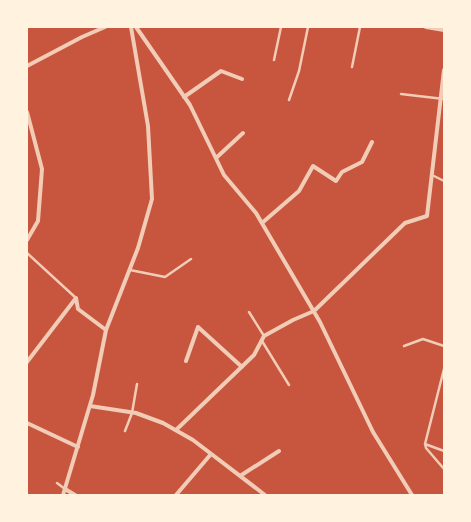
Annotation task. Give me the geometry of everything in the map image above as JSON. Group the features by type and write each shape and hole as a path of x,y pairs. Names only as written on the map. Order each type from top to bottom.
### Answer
{"street":[{"path":"27,66 82,36 105,27"},
{"path":"63,495 90,406 106,330 138,248 152,200 148,126 131,27"},
{"path":"136,27 190,105 224,175 256,213 314,311 373,432 412,495"},
{"path":"426,27 444,30"},
{"path":"176,430 254,355 264,336 293,320 314,311 406,223 427,216 431,175 442,98 444,70"},
{"path":"184,97 221,71 242,79"},
{"path":"27,112 42,169 38,221 27,240"},
{"path":"216,158 243,133"},
{"path":"262,223 299,191 313,166 336,181 342,172 362,162 372,142"},
{"path":"76,298 78,309 106,330"},
{"path":"27,362 76,298"},
{"path":"186,361 198,327 242,367"},
{"path":"90,406 132,413 163,423 193,440 265,495"},
{"path":"27,423 78,447"},
{"path":"240,476 279,451"},
{"path":"176,495 211,454"},
{"path":"65,489 75,495"}],"lane":[{"path":"274,60 281,27"},
{"path":"289,100 299,71 308,27"},
{"path":"352,67 360,27"},
{"path":"401,94 442,98"},
{"path":"431,175 444,181"},
{"path":"27,253 76,298"},
{"path":"130,270 164,277 191,259"},
{"path":"249,312 264,336"},
{"path":"404,346 423,339 444,346"},
{"path":"262,340 289,385"},
{"path":"444,369 425,444 426,448 444,469"},
{"path":"125,431 132,413 137,384"},
{"path":"425,444 444,451"},
{"path":"58,483 65,489"}]}
